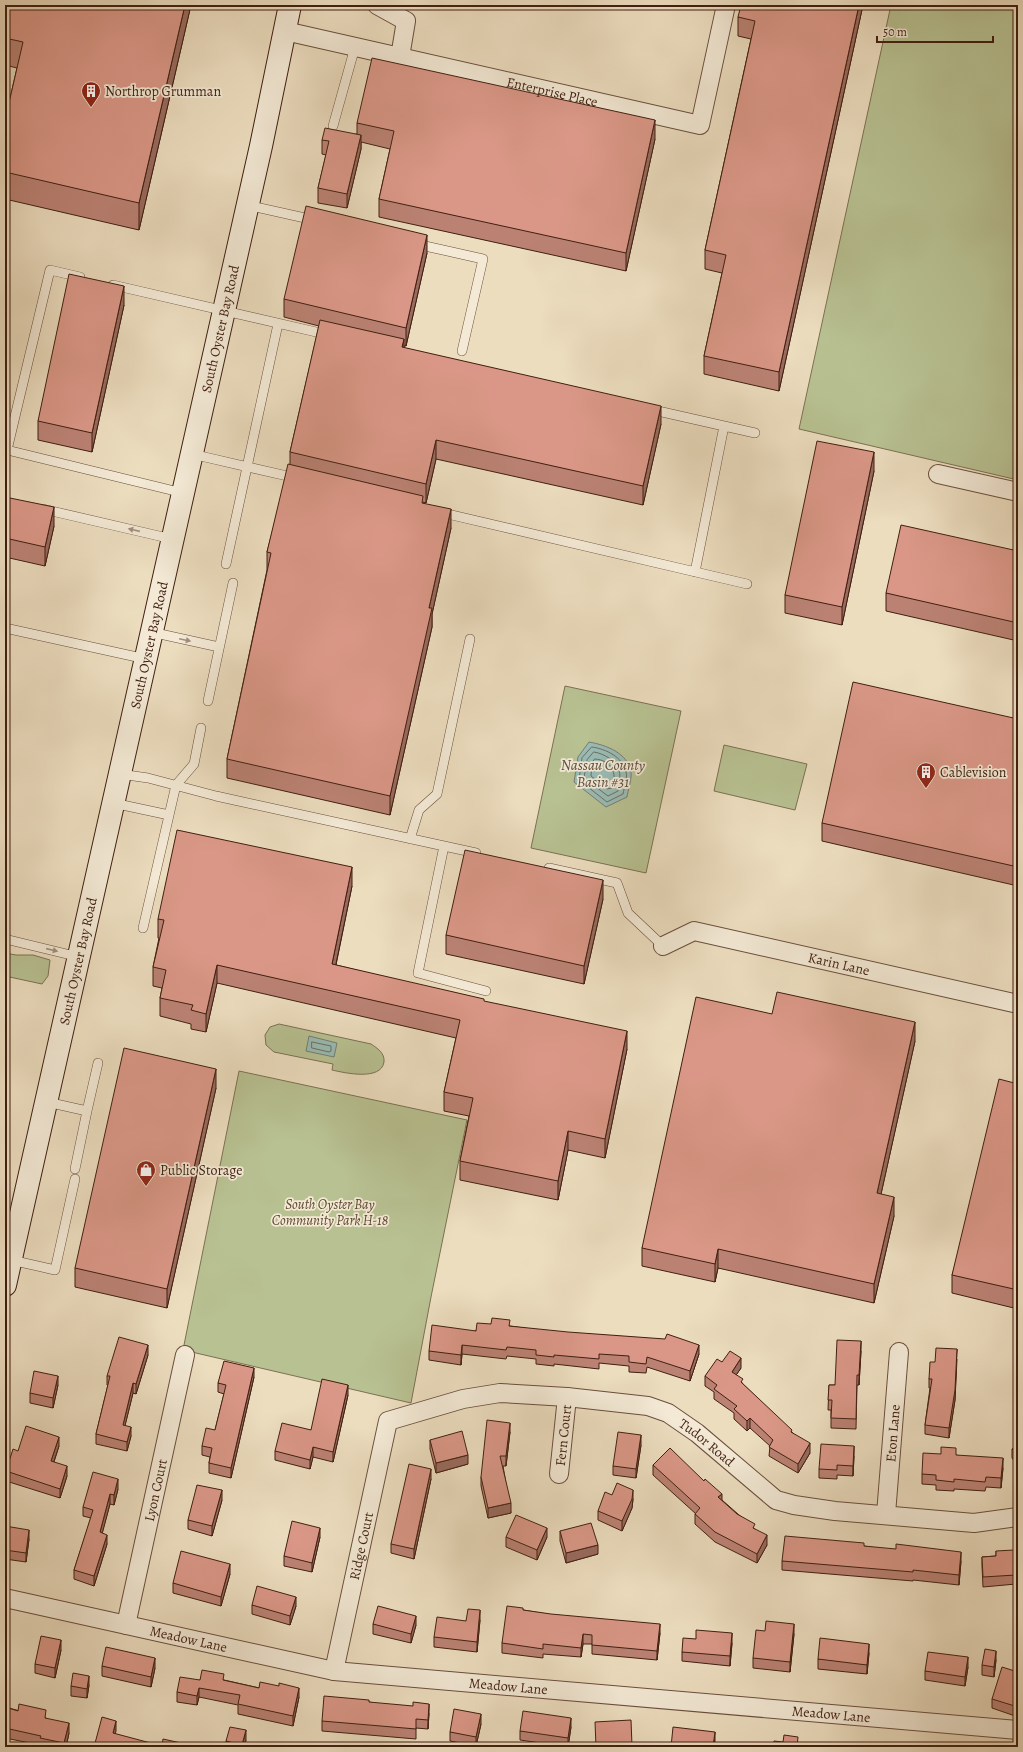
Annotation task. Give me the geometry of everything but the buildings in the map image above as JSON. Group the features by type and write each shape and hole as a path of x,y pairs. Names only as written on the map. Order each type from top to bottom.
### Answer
{"main road":[{"name":"South Oyster Bay Road","path":"5,1285 248,205 290,5"}],"street":[{"path":"376,5 406,21 400,57"},
{"name":"Enterprise Place","path":"285,31 700,125 726,5"},
{"path":"938,474 1018,492"},
{"name":"Karin Lane","path":"663,946 694,931 1018,1004"},
{"name":"Eton Lane","path":"886,1514 899,1352"},
{"name":"Lyon Court","path":"126,1625 185,1355"},
{"name":"Tudor Road","path":"388,1421 463,1399 500,1393 567,1397 648,1406 668,1413 697,1433 776,1500 794,1505 835,1511 886,1514 974,1523 1018,1517"},
{"name":"Fern Court","path":"559,1474 567,1397"},
{"name":"Ridge Court","path":"334,1671 388,1421"},
{"name":"Meadow Lane","path":"5,1598 334,1671 1018,1730"}],"lane":[{"path":"333,126 355,47"},
{"path":"248,205 320,222"},
{"path":"406,241 483,259 462,351"},
{"path":"87,279 50,270 7,450 183,493"},
{"path":"102,282 339,338"},
{"path":"226,564 278,324"},
{"path":"639,406 755,433"},
{"path":"695,572 724,426"},
{"path":"191,454 309,481"},
{"path":"35,507 172,539"},
{"path":"432,510 747,584"},
{"path":"208,701 233,583"},
{"path":"5,628 146,659"},
{"path":"151,632 219,647"},
{"path":"410,839 419,810 437,794 470,639"},
{"path":"143,928 176,785 194,764 201,728"},
{"path":"120,774 148,778 410,839 488,855"},
{"path":"113,803 169,815"},
{"path":"444,846 418,973 486,991"},
{"path":"541,866 617,883 628,914 663,946"},
{"path":"5,939 79,957"},
{"path":"75,1169 98,1063"},
{"path":"47,1102 87,1111"},
{"path":"11,1260 55,1270 75,1179"}],"green space":[{"path":"891,5 1018,5 1018,480 799,429"},
{"path":"565,686 681,711 646,873 531,848"},
{"path":"724,745 807,764 795,810 714,791"},
{"path":"5,953 16,955 33,955 50,960 48,976 42,984 5,976"},
{"path":"279,1024 371,1044 382,1053 384,1062 381,1068 376,1072 370,1074 353,1074 332,1070 333,1064 274,1052 266,1045 265,1035 270,1027"},
{"name":"South Oyster Bay Community Park H-18","path":"239,1071 467,1120 411,1403 183,1350"}],"water":[{"name":"Nassau County Basin #31","path":"589,742 602,745 621,755 629,765 631,772 627,797 606,807 574,782 578,757"},
{"path":"309,1036 337,1043 334,1057 306,1051"}],"place":[{"name":"Northrop Grumman","path":"91,108"},
{"name":"Cablevision","path":"926,789"},
{"name":"Public Storage","path":"146,1187"}]}
